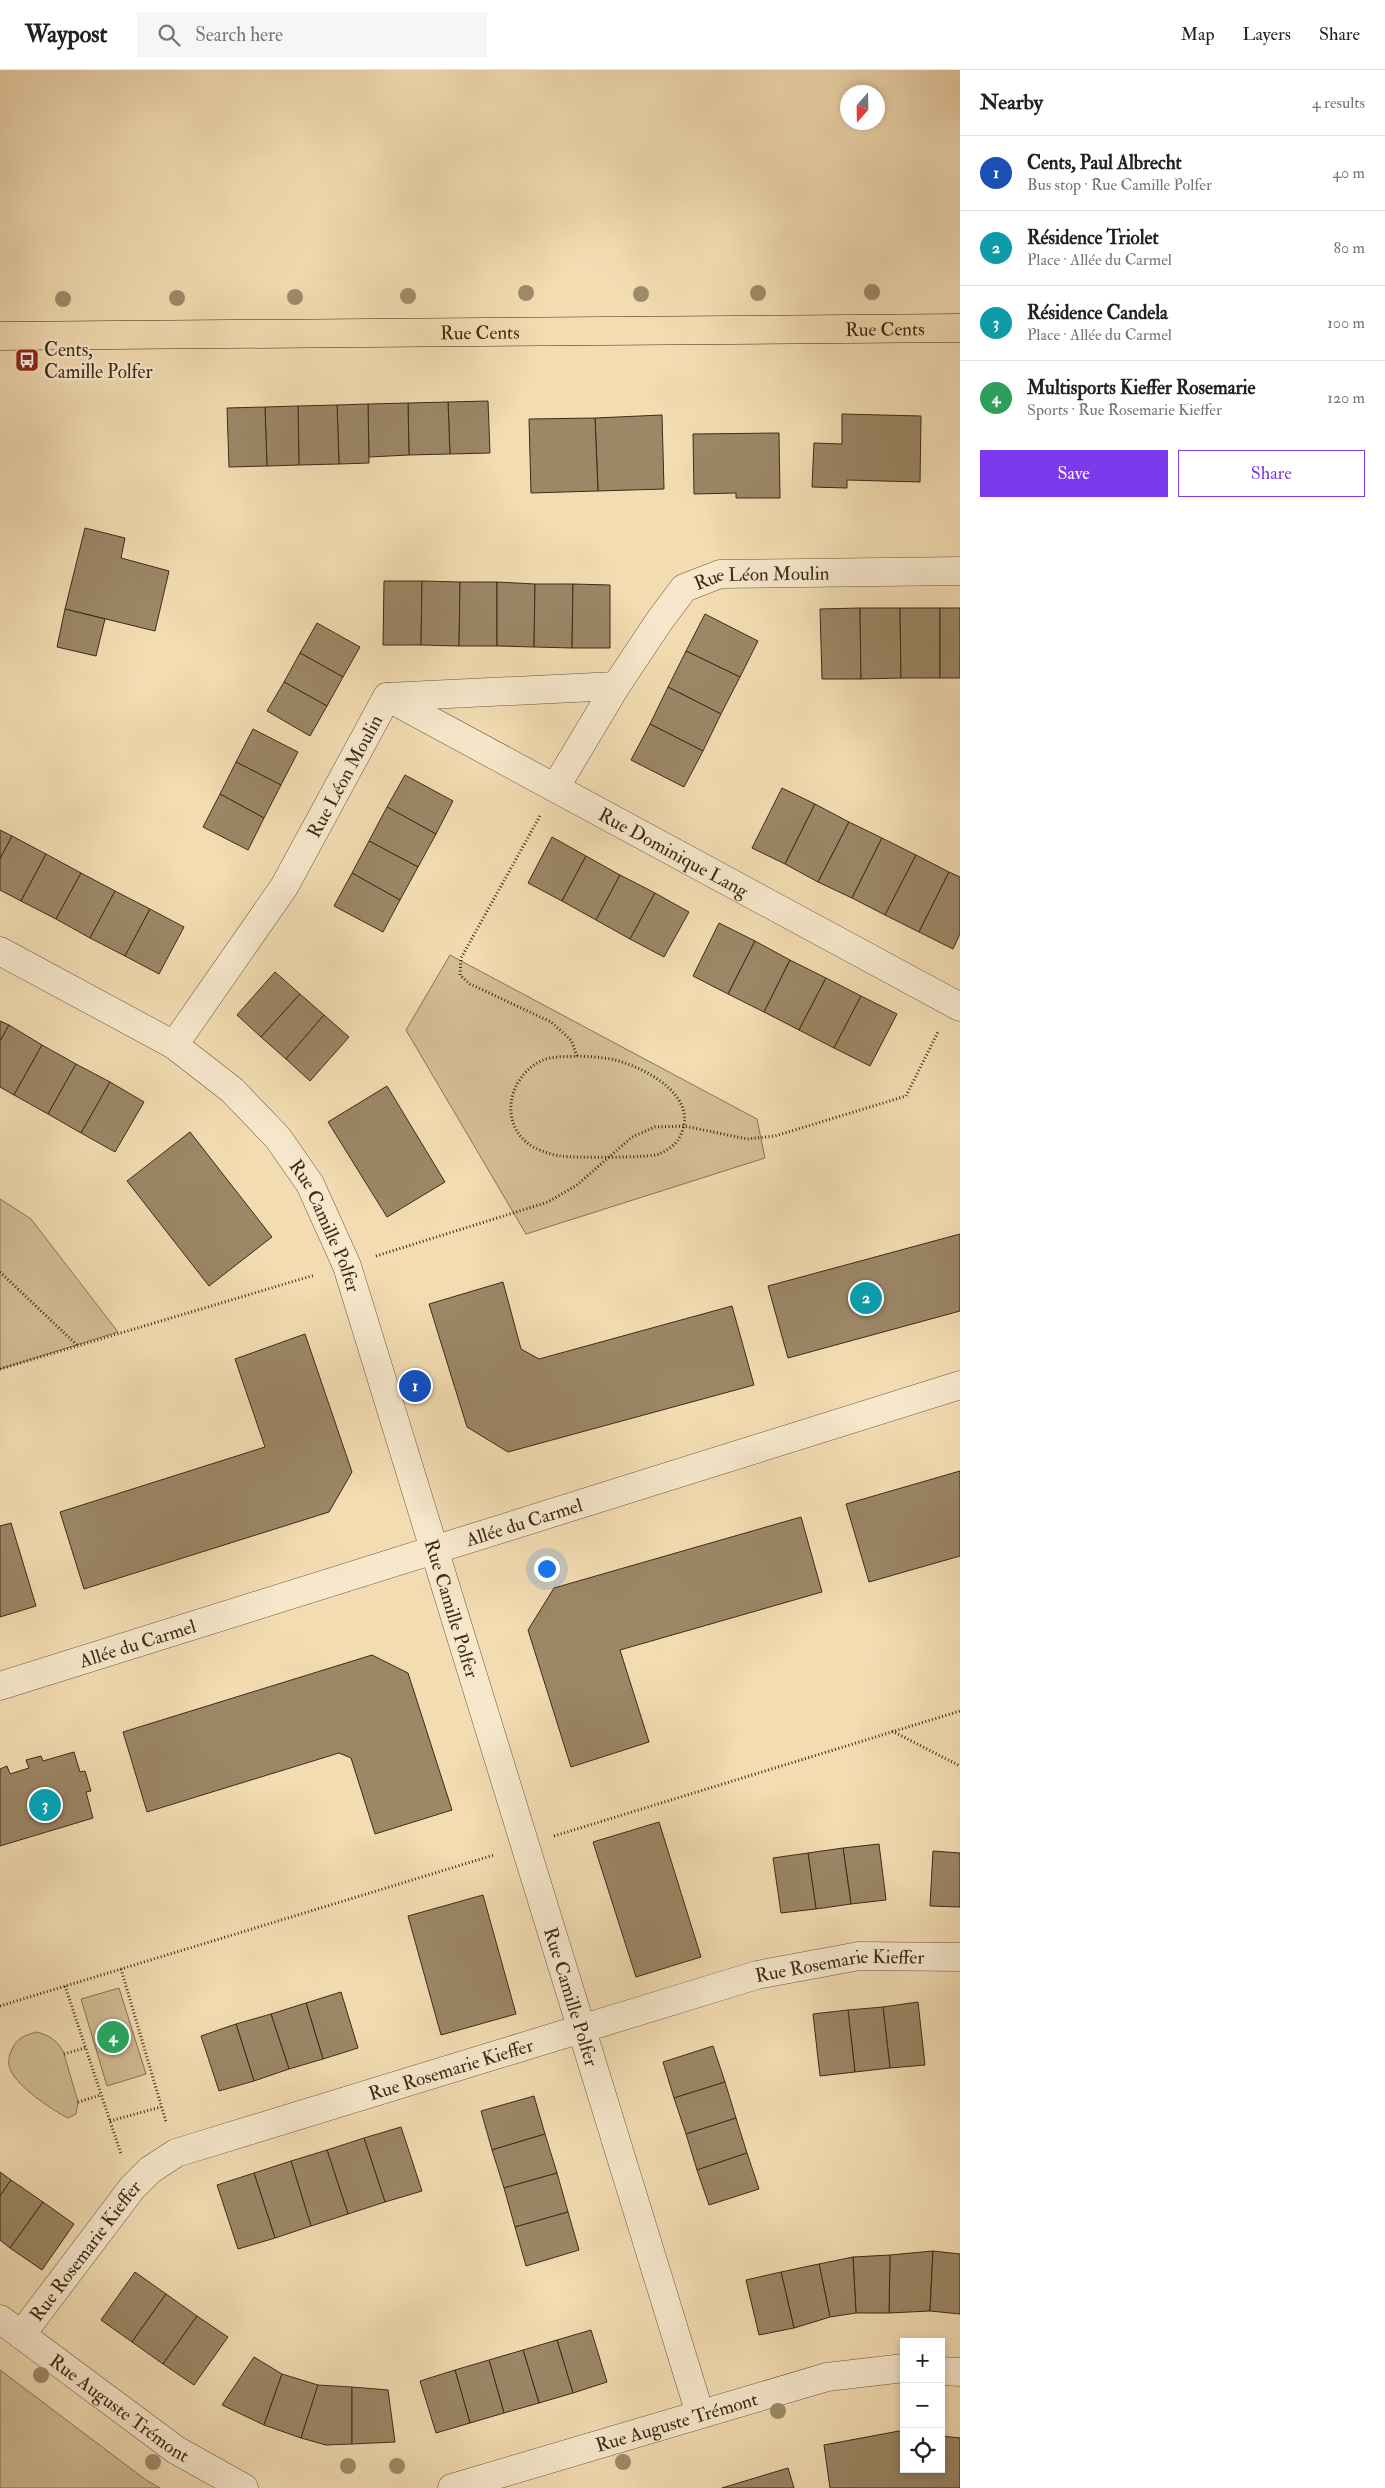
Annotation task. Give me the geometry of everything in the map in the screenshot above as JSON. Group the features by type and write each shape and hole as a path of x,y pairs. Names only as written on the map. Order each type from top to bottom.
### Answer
{"main road":[{"name":"Rue Cents","path":"0,336 960,328"}],"street":[{"name":"Rue Léon Moulin","path":"555,788 616,686 684,588 720,574 960,571"},
{"name":"Rue Léon Moulin","path":"174,1045 284,887 388,697 616,686"},
{"name":"Rue Dominique Lang","path":"388,697 960,1007"},
{"name":"Rue Camille Polfer","path":"0,951 174,1045 232,1090 278,1138 310,1184 347,1266 700,2414"},
{"name":"Allée du Carmel","path":"0,1686 960,1385"},
{"name":"Rue Rosemarie Kieffer","path":"21,2335 132,2188 150,2170 176,2153 757,1975 859,1956 960,1957"},
{"name":"Rue Auguste Trémont","path":"0,2319 176,2450 244,2488"},
{"name":"Rue Auguste Trémont","path":"452,2488 826,2377 900,2368"},
{"path":"945,2370 960,2372"}],"path":[{"path":"555,788 461,958 460,975 470,984 551,1022 571,1040 577,1056"},
{"path":"0,1369 347,1266 548,1202 578,1185 608,1156 632,1137 655,1127 684,1126 747,1139 775,1136 906,1096 932,1043"},
{"path":"577,1056 622,1062 650,1075 674,1092 685,1110 684,1126 677,1143 658,1155 560,1156 535,1148 517,1132 511,1113 512,1092 526,1070 544,1059 577,1056"},
{"path":"0,1272 77,1345"},
{"path":"0,2006 960,1711"},
{"path":"891,1731 960,1766"},
{"path":"121,1969 176,2153"},
{"path":"65,1986 132,2188"},
{"path":"64,2054 85,2048"},
{"path":"78,2102 101,2095"},
{"path":"110,2121 161,2107"}],"shaded area":[{"path":"450,955 757,1119 765,1158 526,1234 406,1030"},
{"path":"0,1199 31,1219 118,1332 0,1369"},
{"path":"119,1988 146,2074 107,2086 81,1999"},
{"path":"37,2032 54,2040 64,2054 78,2102 76,2114 68,2118 53,2110 28,2091 15,2077 10,2068 9,2057 16,2042 25,2036"},
{"path":"0,2370 146,2480 160,2488 0,2488"}],"building":[{"path":"488,401 490,453 450,454 448,402"},
{"path":"448,402 450,454 409,455 408,403"},
{"path":"408,403 409,455 369,457 368,404"},
{"path":"368,404 369,463 339,464 337,405"},
{"path":"337,405 339,464 299,465 298,406"},
{"path":"298,406 299,465 267,466 265,407"},
{"path":"265,407 267,466 229,467 227,408"},
{"path":"842,414 921,416 920,482 847,480 847,488 812,487 814,443 842,444"},
{"path":"662,415 664,489 598,491 595,418"},
{"path":"595,418 598,491 531,493 529,419"},
{"path":"779,433 780,498 736,498 736,493 694,494 693,434"},
{"path":"85,528 125,538 121,558 169,571 155,631 65,609"},
{"path":"384,581 422,581 421,645 383,645"},
{"path":"422,581 460,582 459,646 421,645"},
{"path":"460,582 497,582 497,646 459,646"},
{"path":"497,582 535,584 534,647 497,646"},
{"path":"535,584 573,584 572,648 534,647"},
{"path":"573,584 610,585 610,648 572,648"},
{"path":"860,608 861,679 822,679 820,609"},
{"path":"860,608 900,608 901,678 861,679"},
{"path":"900,608 940,608 940,678 901,678"},
{"path":"940,608 960,608 960,678 940,678"},
{"path":"65,609 105,619 96,656 57,647"},
{"path":"705,614 758,641 740,677 686,651"},
{"path":"317,623 360,647 343,677 300,653"},
{"path":"686,651 740,677 721,714 668,687"},
{"path":"300,653 343,677 327,706 284,682"},
{"path":"284,682 327,706 310,736 267,711"},
{"path":"668,687 721,714 703,751 650,724"},
{"path":"650,724 703,751 684,787 631,760"},
{"path":"253,729 298,752 281,785 236,762"},
{"path":"236,762 281,785 264,818 220,794"},
{"path":"405,775 453,801 436,834 387,807"},
{"path":"782,788 815,804 785,864 752,848"},
{"path":"220,794 264,818 248,850 203,827"},
{"path":"815,804 849,822 818,882 785,864"},
{"path":"387,807 436,834 418,867 369,841"},
{"path":"849,822 882,838 852,898 818,882"},
{"path":"0,830 12,836 0,859"},
{"path":"12,836 46,854 21,901 0,890 0,859"},
{"path":"552,837 586,856 562,901 528,883"},
{"path":"882,838 916,855 885,915 852,898"},
{"path":"369,841 418,867 400,900 352,873"},
{"path":"46,854 81,873 56,919 21,901"},
{"path":"916,855 949,872 919,932 885,915"},
{"path":"586,856 620,875 596,920 562,901"},
{"path":"949,872 960,877 960,934 953,949 919,932"},
{"path":"81,873 115,891 90,938 56,919"},
{"path":"352,873 400,900 383,932 334,906"},
{"path":"620,875 655,893 630,939 596,920"},
{"path":"115,891 150,909 125,956 90,938"},
{"path":"655,893 689,912 664,957 630,939"},
{"path":"150,909 184,927 159,974 125,956"},
{"path":"719,923 755,941 728,994 693,976"},
{"path":"755,941 790,960 764,1012 728,994"},
{"path":"790,960 826,978 799,1030 764,1012"},
{"path":"275,972 300,994 261,1037 237,1015"},
{"path":"826,978 861,996 834,1048 799,1030"},
{"path":"300,994 324,1015 286,1059 261,1037"},
{"path":"861,996 897,1014 870,1066 834,1048"},
{"path":"324,1015 349,1037 310,1081 286,1059"},
{"path":"0,1021 9,1025 0,1041"},
{"path":"9,1025 42,1045 14,1095 0,1087 0,1041"},
{"path":"42,1045 76,1064 48,1114 14,1095"},
{"path":"76,1064 110,1082 81,1133 48,1114"},
{"path":"110,1082 144,1102 115,1152 81,1133"},
{"path":"387,1086 445,1182 387,1217 328,1122"},
{"path":"190,1132 272,1237 209,1286 127,1181"},
{"path":"960,1234 960,1311 788,1358 768,1286"},
{"path":"503,1282 521,1349 539,1359 732,1306 754,1385 508,1452 467,1427 429,1304"},
{"path":"305,1334 352,1472 329,1512 84,1589 60,1512 265,1447 235,1359"},
{"path":"960,1471 960,1556 869,1582 846,1504"},
{"path":"801,1517 822,1592 620,1650 649,1742 571,1767 528,1630 554,1588"},
{"path":"11,1523 36,1606 0,1617 0,1526"},
{"path":"372,1655 408,1673 452,1810 375,1834 351,1758 339,1753 147,1812 123,1732"},
{"path":"74,1752 80,1772 85,1771 91,1791 86,1792 93,1818 0,1846 0,1769 7,1766 10,1774 29,1768 26,1760 41,1756 43,1761"},
{"path":"659,1822 701,1957 636,1977 593,1842"},
{"path":"879,1844 886,1900 851,1904 843,1848"},
{"path":"843,1848 851,1904 816,1909 808,1853"},
{"path":"933,1851 960,1853 960,1907 930,1906"},
{"path":"808,1853 816,1909 781,1913 773,1858"},
{"path":"483,1895 516,2014 441,2035 408,1916"},
{"path":"341,1992 358,2048 323,2059 306,2003"},
{"path":"918,2002 925,2065 890,2068 883,2007"},
{"path":"306,2003 323,2059 289,2069 271,2014"},
{"path":"883,2007 890,2068 855,2072 848,2010"},
{"path":"848,2010 855,2072 820,2076 813,2014"},
{"path":"271,2014 289,2069 254,2081 236,2024"},
{"path":"236,2024 254,2081 219,2091 201,2036"},
{"path":"713,2046 725,2082 674,2098 663,2062"},
{"path":"725,2082 736,2118 686,2134 674,2098"},
{"path":"534,2096 545,2134 492,2150 481,2111"},
{"path":"736,2118 747,2153 697,2170 686,2134"},
{"path":"401,2127 422,2191 385,2202 364,2138"},
{"path":"545,2134 557,2173 504,2188 492,2150"},
{"path":"364,2138 385,2202 348,2214 327,2150"},
{"path":"327,2150 348,2214 311,2226 291,2161"},
{"path":"747,2153 759,2189 709,2205 697,2170"},
{"path":"291,2161 311,2226 275,2238 254,2173"},
{"path":"0,2172 11,2180 0,2196"},
{"path":"254,2173 275,2238 238,2249 217,2185"},
{"path":"557,2173 568,2212 515,2227 504,2188"},
{"path":"11,2180 43,2202 10,2248 0,2240 0,2196"},
{"path":"43,2202 74,2224 42,2270 10,2248"},
{"path":"568,2212 579,2250 526,2266 515,2227"},
{"path":"933,2251 930,2311 889,2313 890,2255"},
{"path":"933,2251 960,2254 960,2314 930,2311"},
{"path":"890,2255 889,2313 856,2313 853,2257"},
{"path":"853,2257 856,2313 830,2317 819,2264"},
{"path":"819,2264 830,2317 794,2328 781,2272"},
{"path":"135,2272 166,2294 132,2342 101,2320"},
{"path":"781,2272 794,2328 759,2335 746,2280"},
{"path":"166,2294 197,2316 163,2364 132,2342"},
{"path":"197,2316 228,2337 194,2385 163,2364"},
{"path":"591,2330 607,2382 573,2393 557,2340"},
{"path":"557,2340 573,2393 539,2403 523,2350"},
{"path":"523,2350 539,2403 504,2413 489,2360"},
{"path":"254,2357 282,2374 264,2425 222,2405"},
{"path":"489,2360 504,2413 470,2423 455,2370"},
{"path":"455,2370 470,2423 436,2433 420,2381"},
{"path":"282,2374 318,2385 301,2438 264,2425"},
{"path":"318,2385 352,2387 352,2444 326,2445 301,2438"},
{"path":"352,2387 388,2390 395,2442 352,2444"},
{"path":"900,2431 900,2473 945,2473 945,2436 960,2438 960,2488 830,2488 824,2445"},
{"path":"788,2468 794,2488 722,2488"}],"place":[{"name":"Cents, Camille Polfer","path":"27,360"},
{"name":"Résidence Triolet","path":"866,1298"},
{"name":"Cents, Paul Albrecht","path":"415,1386"},
{"name":"Résidence Candela","path":"45,1805"},
{"name":"Multisports Kieffer Rosemarie","path":"113,2037"}]}
